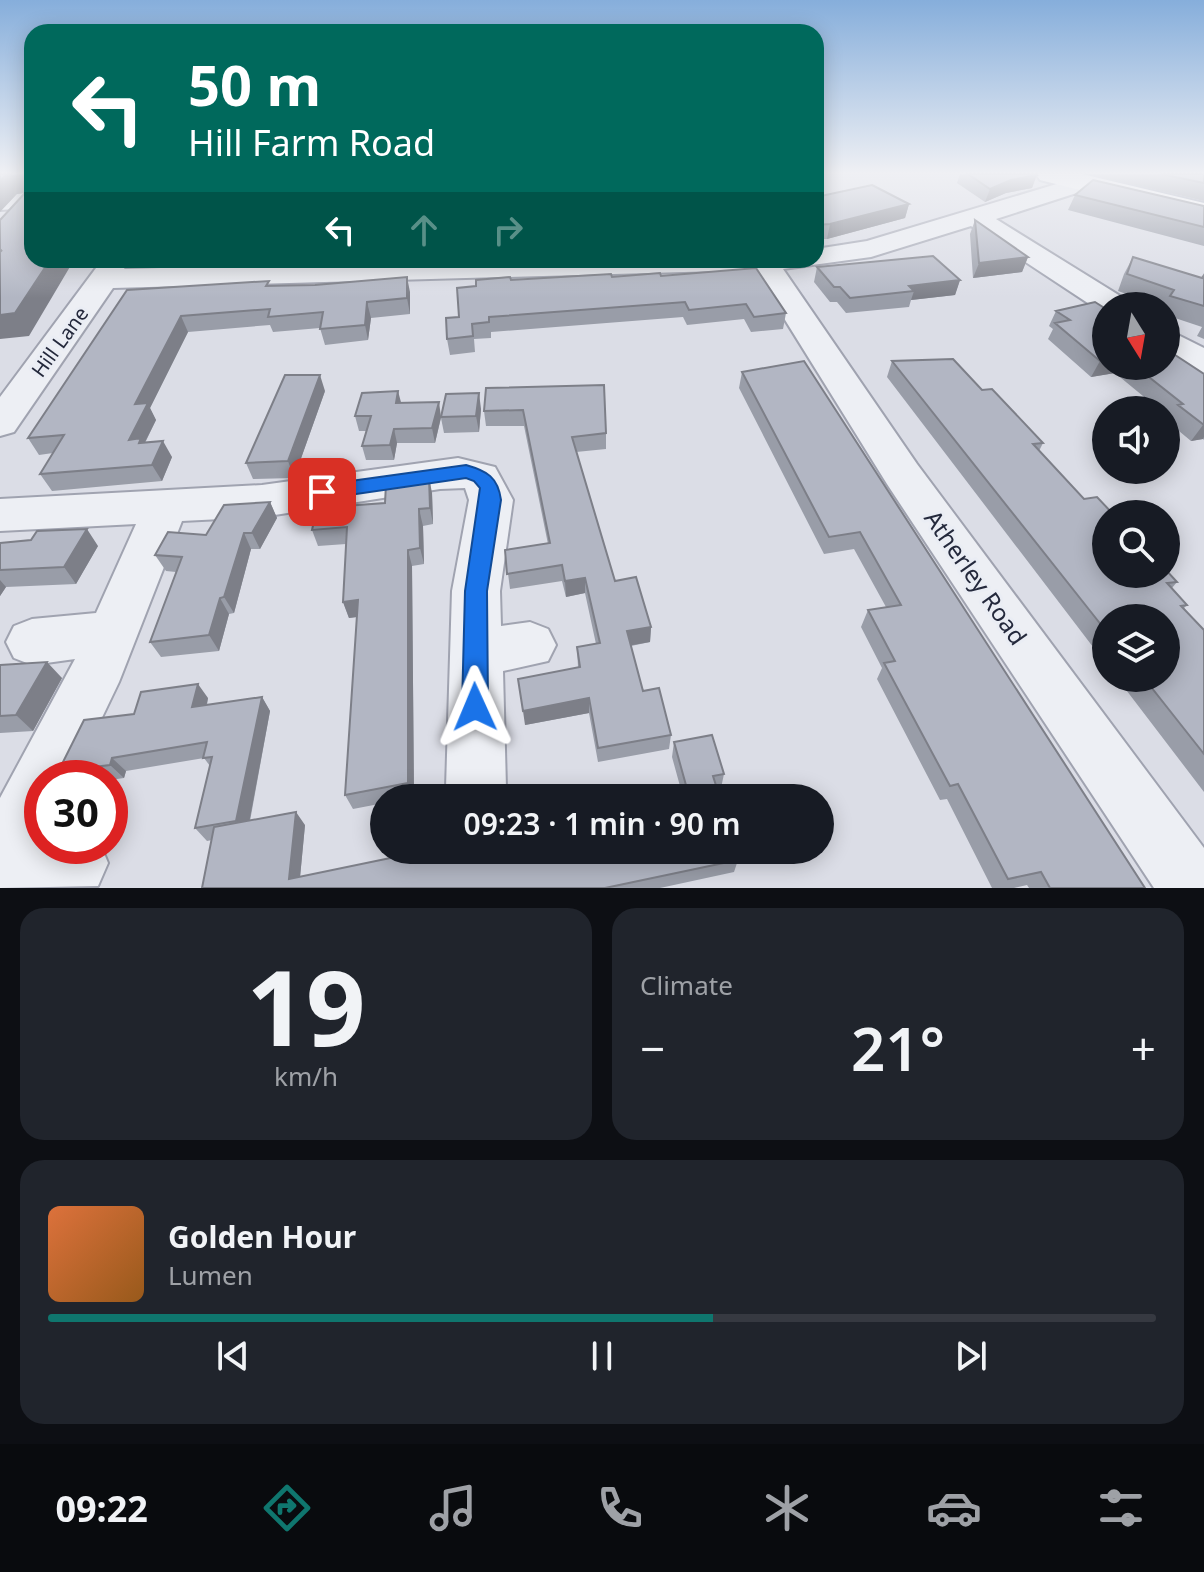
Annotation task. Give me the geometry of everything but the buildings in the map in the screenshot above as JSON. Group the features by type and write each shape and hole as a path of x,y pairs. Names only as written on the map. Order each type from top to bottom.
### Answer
{"street":[{"path":"0,232 11,215"},
{"path":"824,257 871,249 980,215"},
{"path":"975,217 1092,292"},
{"path":"110,270 278,268"},
{"name":"Atherley Road","path":"783,268 902,474 1193,888"},
{"name":"Hill Lane","path":"0,423 110,270"},
{"path":"1180,348 1204,363"},
{"path":"0,515 262,501 440,474 466,472 481,476 490,487 491,500 476,591 476,784"},
{"path":"67,864 0,872 34,792 92,682 165,508"},
{"path":"32,642 112,633"},
{"path":"474,652 530,645"}],"route":[{"path":"322,492 466,472 481,476 490,487 491,500 476,591 475,707"}]}
